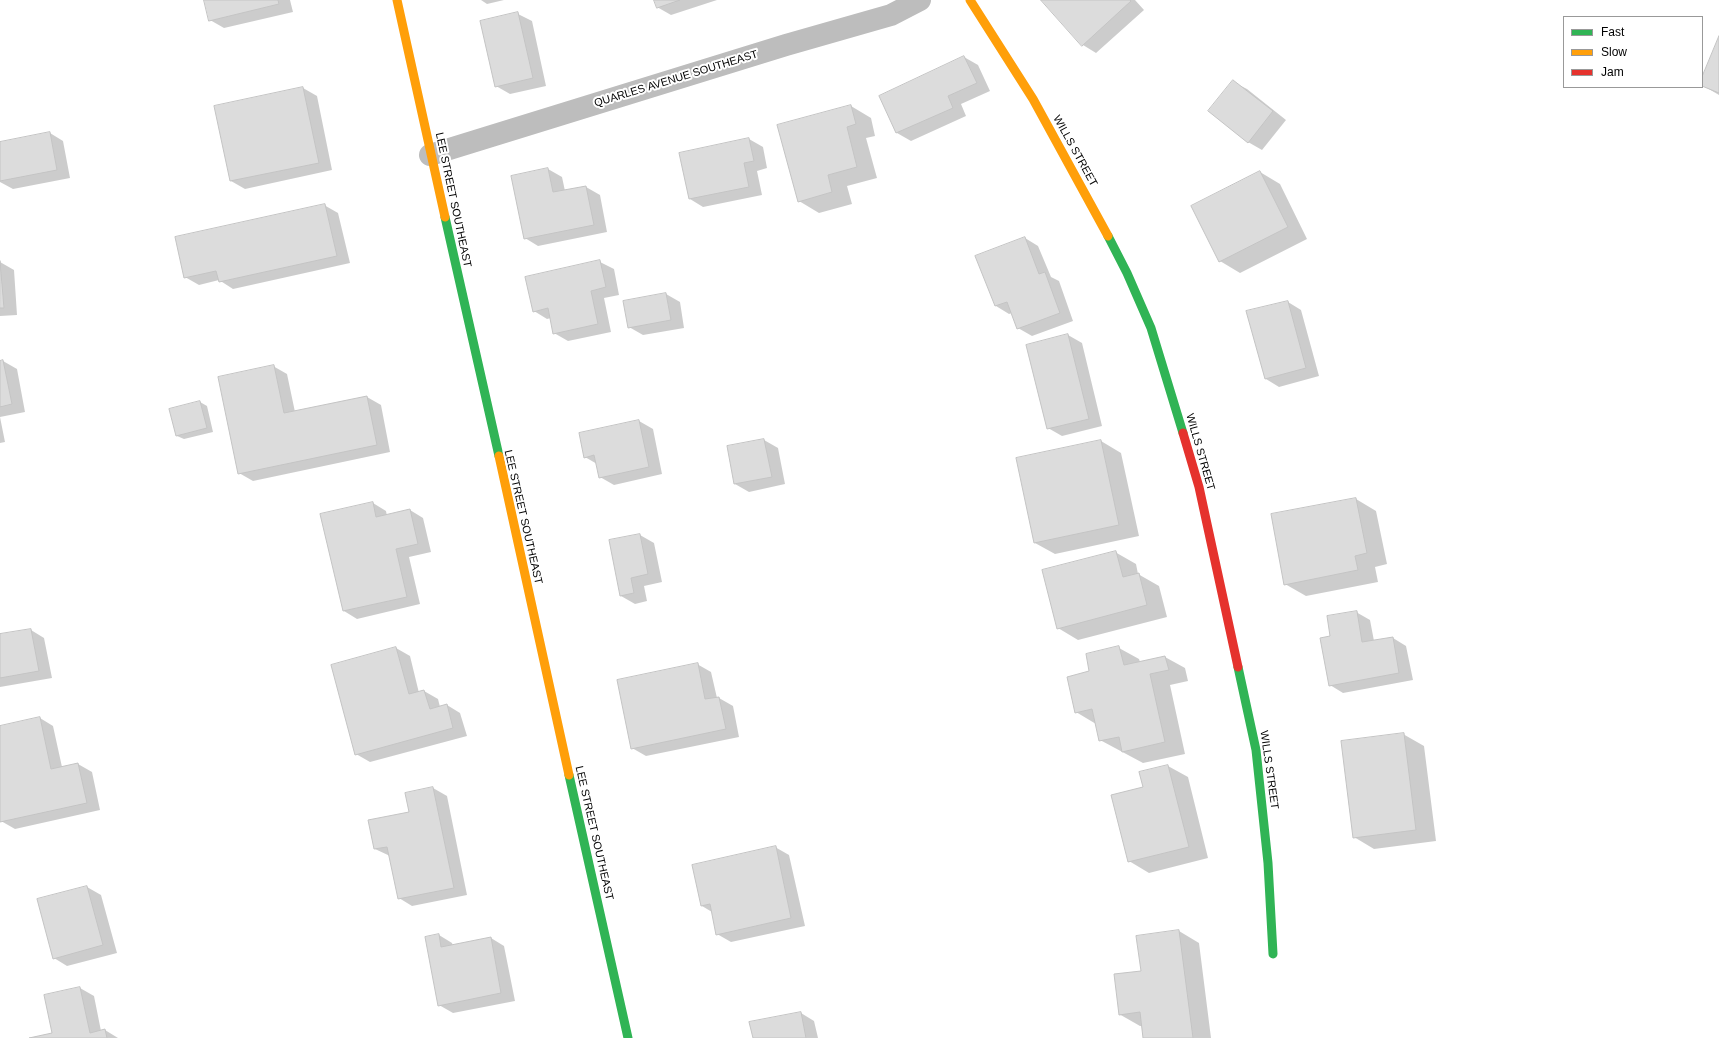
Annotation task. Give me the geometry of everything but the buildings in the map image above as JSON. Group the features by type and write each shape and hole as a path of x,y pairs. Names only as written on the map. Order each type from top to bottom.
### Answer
{"street":[{"name":"LEE STREET SOUTHEAST","path":"397,0 430,156 628,1038"},
{"name":"QUARLES AVENUE SOUTHEAST","path":"430,156 786,45 891,15 920,0"},
{"name":"WILLS STREET","path":"970,0 1033,99 1079,181 1127,273 1151,328 1199,487 1256,750 1268,862 1273,954"}],"traffic: fast":[{"path":"445,217 499,456"},
{"path":"1108,236 1127,273 1151,328 1183,433"},
{"path":"1238,667 1256,750 1268,863 1273,954"},
{"path":"569,775 628,1038"}],"traffic: slow":[{"path":"397,0 445,217"},
{"path":"970,0 1033,99 1108,236"},
{"path":"499,456 569,775"}],"traffic: jam":[{"path":"1183,433 1199,487 1238,667"}]}
